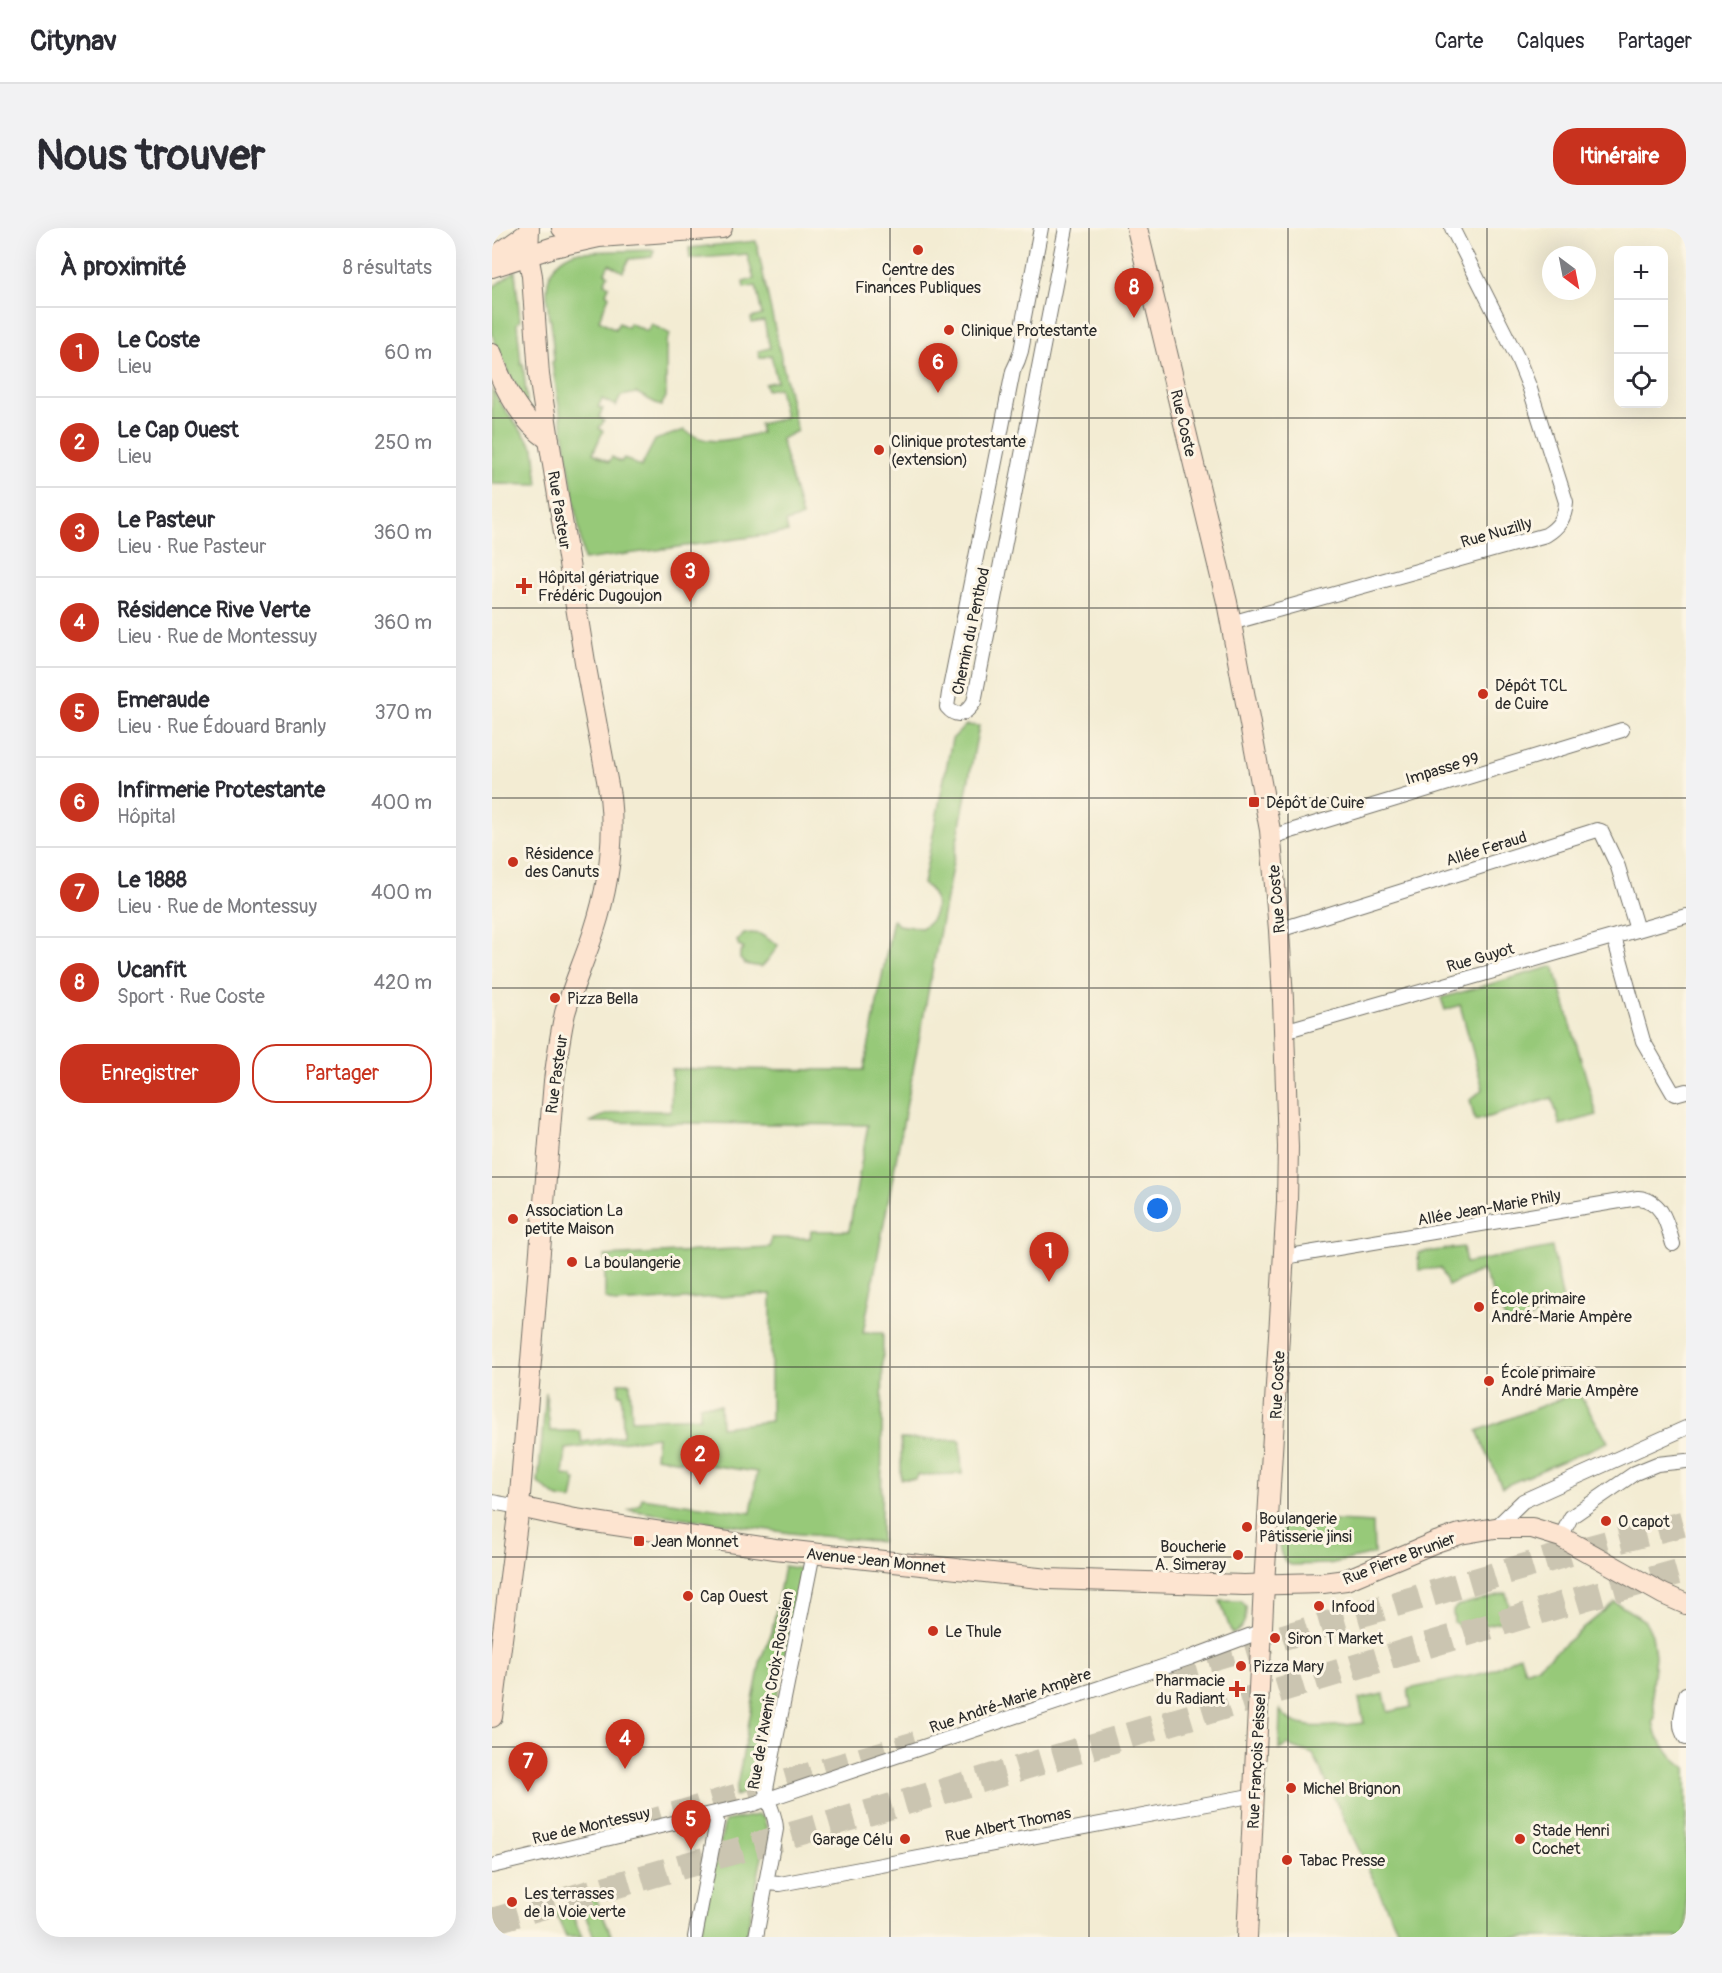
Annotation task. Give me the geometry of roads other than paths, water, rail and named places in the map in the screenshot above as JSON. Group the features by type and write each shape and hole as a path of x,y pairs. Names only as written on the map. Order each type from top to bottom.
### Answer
{"street":[{"path":"562,228 568,234 599,237 722,228"},
{"name":"Chemin du Penthod","path":"1041,228 1023,322 1024,335 1018,361 1013,370 949,693 947,707 953,714 960,715 968,711 974,702 1066,228"},
{"name":"Rue Coste","path":"1137,228 1232,623 1271,837 1279,930 1288,1147 1284,1257 1264,1585"},
{"name":"Rue Nuzilly","path":"1232,623 1546,536 1562,521 1566,502 1530,386 1452,228"},
{"path":"492,266 500,253 529,230"},
{"name":"Rue Pasteur","path":"492,1717 519,1507 554,1081 566,1012 594,932 604,894 613,826 610,796 581,639 539,375 532,276 528,255 529,230"},
{"path":"492,266 599,237"},
{"path":"492,354 510,395 540,434 549,440"},
{"name":"Impasse 99","path":"1271,837 1622,730"},
{"name":"Allée Feraud","path":"1279,930 1597,830 1601,831 1618,867 1637,930"},
{"name":"Rue Guyot","path":"1284,1031 1686,916"},
{"path":"1614,937 1643,1041 1673,1093 1686,1091"},
{"name":"Allée Jean-Marie Phily","path":"1284,1257 1638,1198 1647,1199 1656,1204 1661,1211 1673,1244"},
{"path":"1495,1528 1523,1501 1686,1428"},
{"path":"1561,1537 1571,1517 1635,1473 1657,1464 1686,1461"},
{"name":"Avenue Jean Monnet","path":"492,1502 575,1519 813,1553 1067,1581 1264,1585"},
{"name":"Rue Pierre Brunier","path":"1264,1585 1346,1580 1452,1537 1495,1528 1532,1528 1561,1537 1663,1594 1686,1604"},
{"name":"Rue de l'Avenir Croix-Roussien","path":"756,1937 776,1820 767,1799 766,1789 813,1553"},
{"name":"Rue François Peissel","path":"1247,1937 1264,1585"},
{"name":"Rue André-Marie Ampère","path":"767,1799 1201,1654 1262,1631"},
{"path":"1686,1694 1680,1719 1680,1730 1686,1738"},
{"name":"Rue Albert Thomas","path":"766,1883 791,1882 1255,1795"},
{"name":"Rue de Montessuy","path":"492,1866 734,1809 767,1799"},
{"path":"695,1937 717,1822"}],"tunnel":[{"path":"1170,1670 1574,1552 1686,1523"},
{"path":"492,1921 951,1789 1584,1598 1686,1570"},
{"path":"637,1826 916,1744"}],"place":[{"name":"Centre des Finances Publiques","path":"918,250"},
{"name":"Ucanfit","path":"1134,318"},
{"name":"Clinique Protestante","path":"949,330"},
{"name":"Infirmerie Protestante","path":"938,393"},
{"name":"Clinique protestante (extension)","path":"879,450"},
{"name":"Hôpital gériatrique Frédéric Dugoujon","path":"524,586"},
{"name":"Le Pasteur","path":"690,602"},
{"name":"Dépôt TCL de Cuire","path":"1483,694"},
{"name":"Dépôt de Cuire","path":"1254,802"},
{"name":"Résidence des Canuts","path":"513,862"},
{"name":"Pizza Bella","path":"555,998"},
{"name":"Association La petite Maison","path":"513,1219"},
{"name":"La boulangerie","path":"572,1262"},
{"name":"Le Coste","path":"1049,1282"},
{"name":"École primaire André-Marie Ampère","path":"1479,1307"},
{"name":"École primaire André Marie Ampère","path":"1489,1381"},
{"name":"Le Cap Ouest","path":"700,1485"},
{"name":"O capot","path":"1606,1521"},
{"name":"Boulangerie Pâtisserie jinsi","path":"1247,1527"},
{"name":"Jean Monnet","path":"639,1541"},
{"name":"Boucherie A. Simeray","path":"1238,1555"},
{"name":"Cap Ouest","path":"688,1596"},
{"name":"Infood","path":"1319,1606"},
{"name":"Le Thule","path":"933,1631"},
{"name":"Siron T Market","path":"1275,1638"},
{"name":"Pizza Mary","path":"1241,1666"},
{"name":"Pharmacie du Radiant","path":"1237,1689"},
{"name":"Résidence Rive Verte","path":"625,1769"},
{"name":"Michel Brignon","path":"1291,1788"},
{"name":"Le 1888","path":"528,1792"},
{"name":"Garage Célu","path":"905,1839"},
{"name":"Stade Henri Cochet","path":"1520,1839"},
{"name":"Emeraude","path":"691,1850"},
{"name":"Tabac Presse","path":"1287,1860"},
{"name":"Les terrasses de la Voie verte","path":"512,1902"}]}
